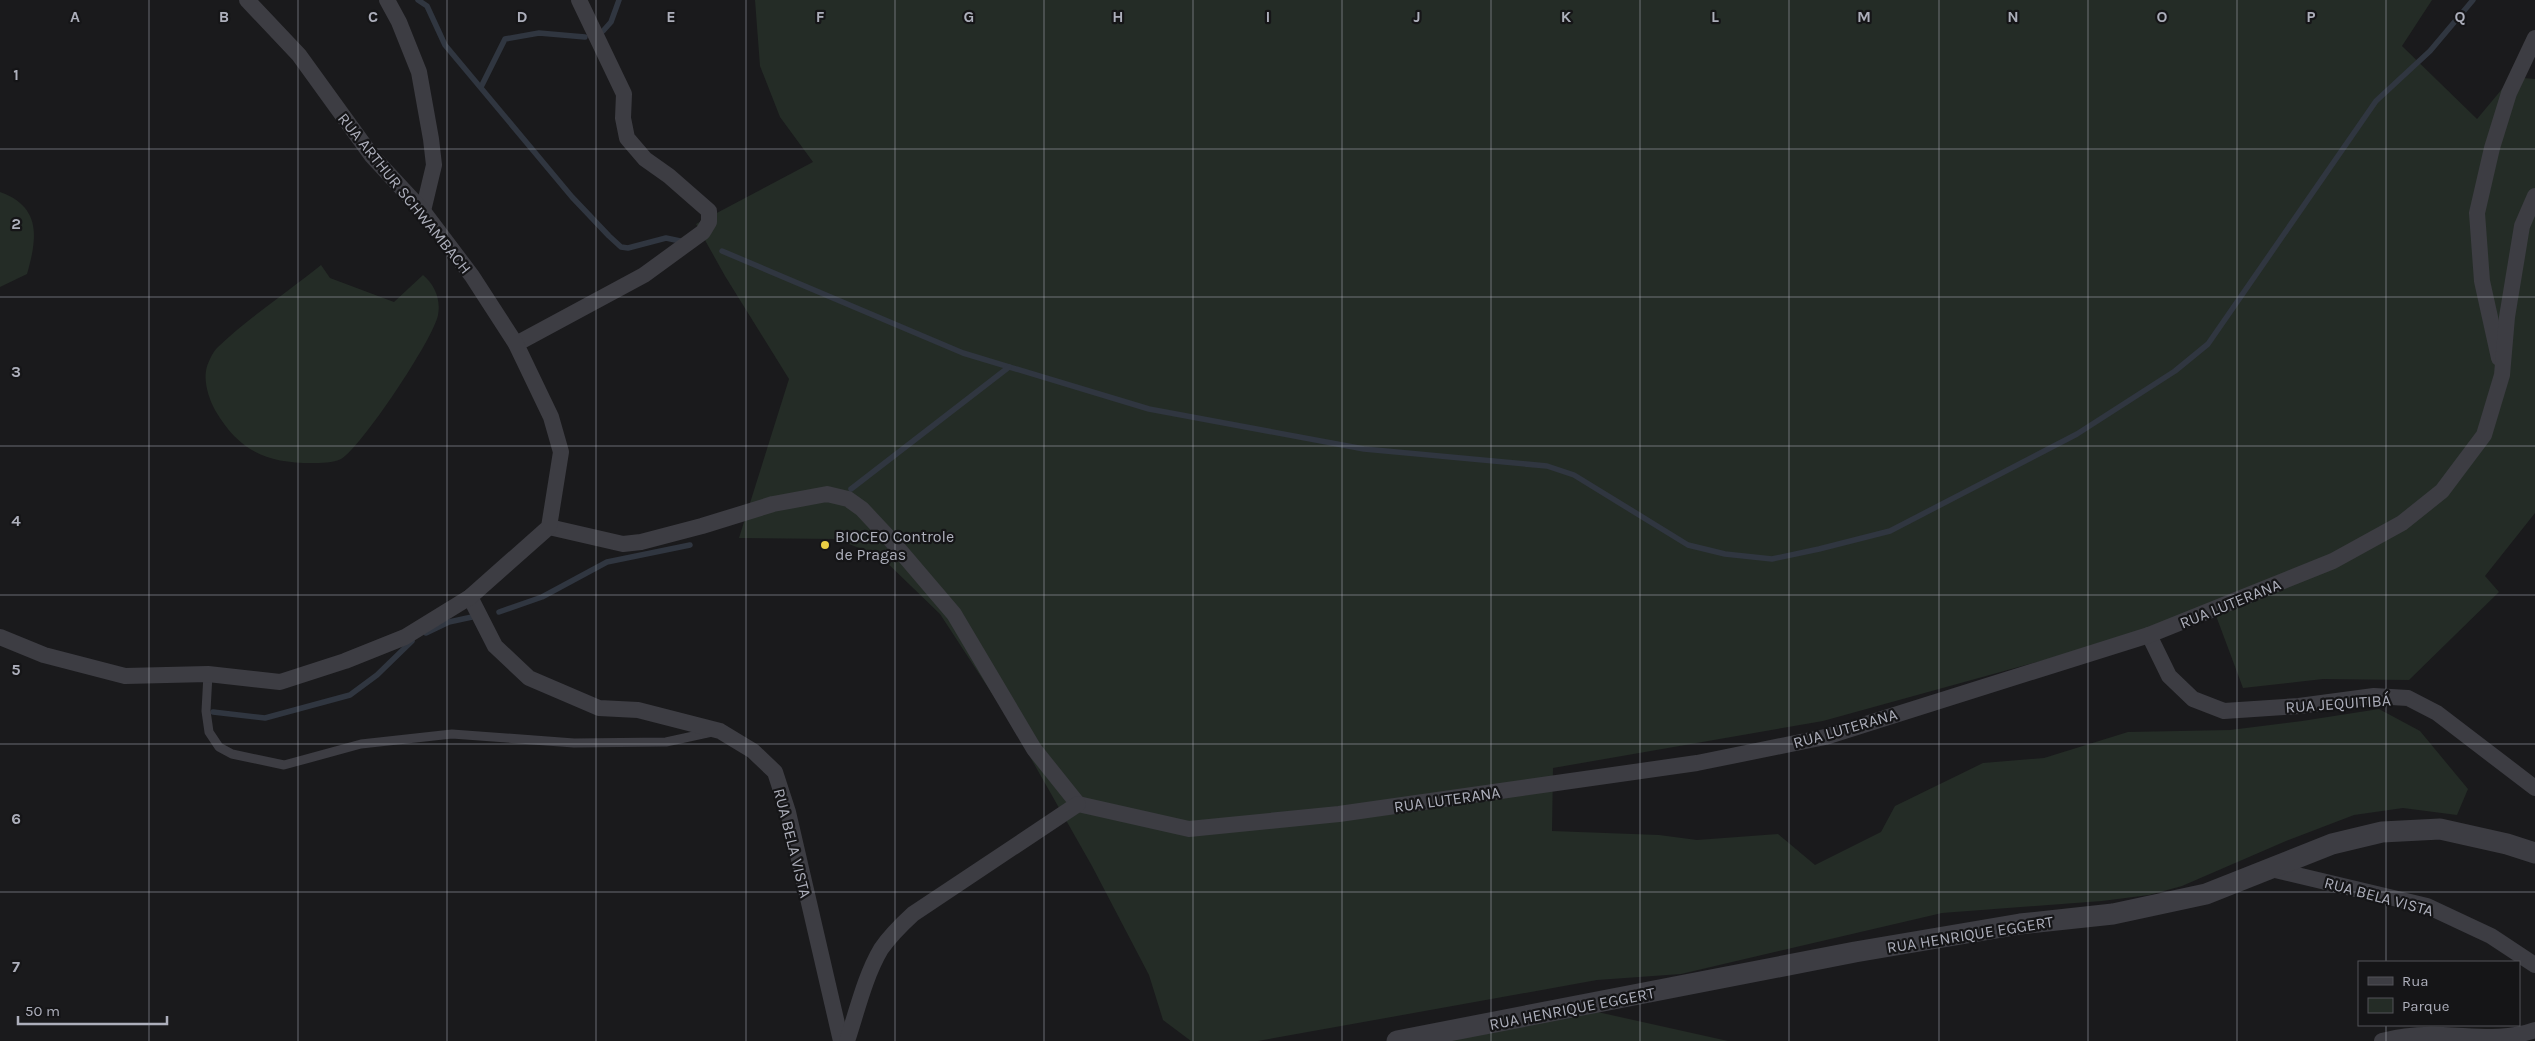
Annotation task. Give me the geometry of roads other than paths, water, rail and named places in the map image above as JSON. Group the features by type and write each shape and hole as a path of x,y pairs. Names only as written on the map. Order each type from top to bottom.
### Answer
{"street":[{"name":"RUA ARTHUR SCHWAMBACH","path":"247,0 299,55 372,156 423,210 472,276 516,344 551,417 561,452 549,527"},
{"path":"387,0 399,22 419,72 431,139 434,165 423,210"},
{"path":"516,344 644,275 703,232 709,222 709,212 669,176 645,159 627,138 623,118 624,94 579,0"},
{"path":"2502,375 2482,282 2477,213 2492,148 2509,93 2535,38"},
{"name":"RUA LUTERANA","path":"1078,804 1190,829 1338,814 1697,763 1825,737 2149,635 2333,561 2402,524 2442,491 2484,435 2502,375 2507,317 2522,226 2535,196"},
{"path":"0,637 44,655 125,676 208,674 280,682 345,661 405,636 470,597 549,527 623,544 641,542 702,526 773,504 827,494 848,499 862,509 890,539 954,614 1034,750 1078,804 913,914 896,930 881,950 874,965 847,1041"},
{"name":"RUA BELA VISTA","path":"470,597 496,646 529,678 599,708 638,710 720,730 753,751 775,772 788,812 841,1041"},
{"name":"RUA JEQUITIBÁ","path":"2149,635 2169,676 2193,699 2224,711 2299,706 2374,696 2408,698 2438,713 2535,788"},
{"name":"RUA HENRIQUE EGGERT","path":"1398,1041 1856,952 2020,924 2113,914 2206,894 2332,844 2382,832 2440,829 2507,844 2535,853"},
{"name":"RUA BELA VISTA","path":"2271,869 2427,906 2491,936 2535,965"},
{"path":"2382,1041 2404,1035 2445,1035 2484,1039 2514,1038 2535,1030"}],"lane":[{"path":"208,674 206,711 209,732 219,747 232,754 284,765 362,744 452,734 574,743 666,742 720,730"}],"waterway":[{"path":"418,0 427,6 445,45 572,197 621,247 628,248 666,238 685,242"},
{"path":"603,31 611,22 619,0"},
{"path":"722,251 963,353 1149,409 1364,449 1547,466 1574,475 1688,545 1725,554 1772,559 1890,531 2077,434 2175,371 2208,344 2376,101 2430,51 2473,0"},
{"path":"481,87 505,39 539,33 585,37"},
{"path":"851,489 1009,367"},
{"path":"499,612 542,597 607,562 690,545"},
{"path":"426,633 449,622 472,617"},
{"path":"213,712 265,718 350,695 377,675 412,641"}],"place":[{"name":"BIOCEO Controle de Pragas","path":"825,545"}]}
